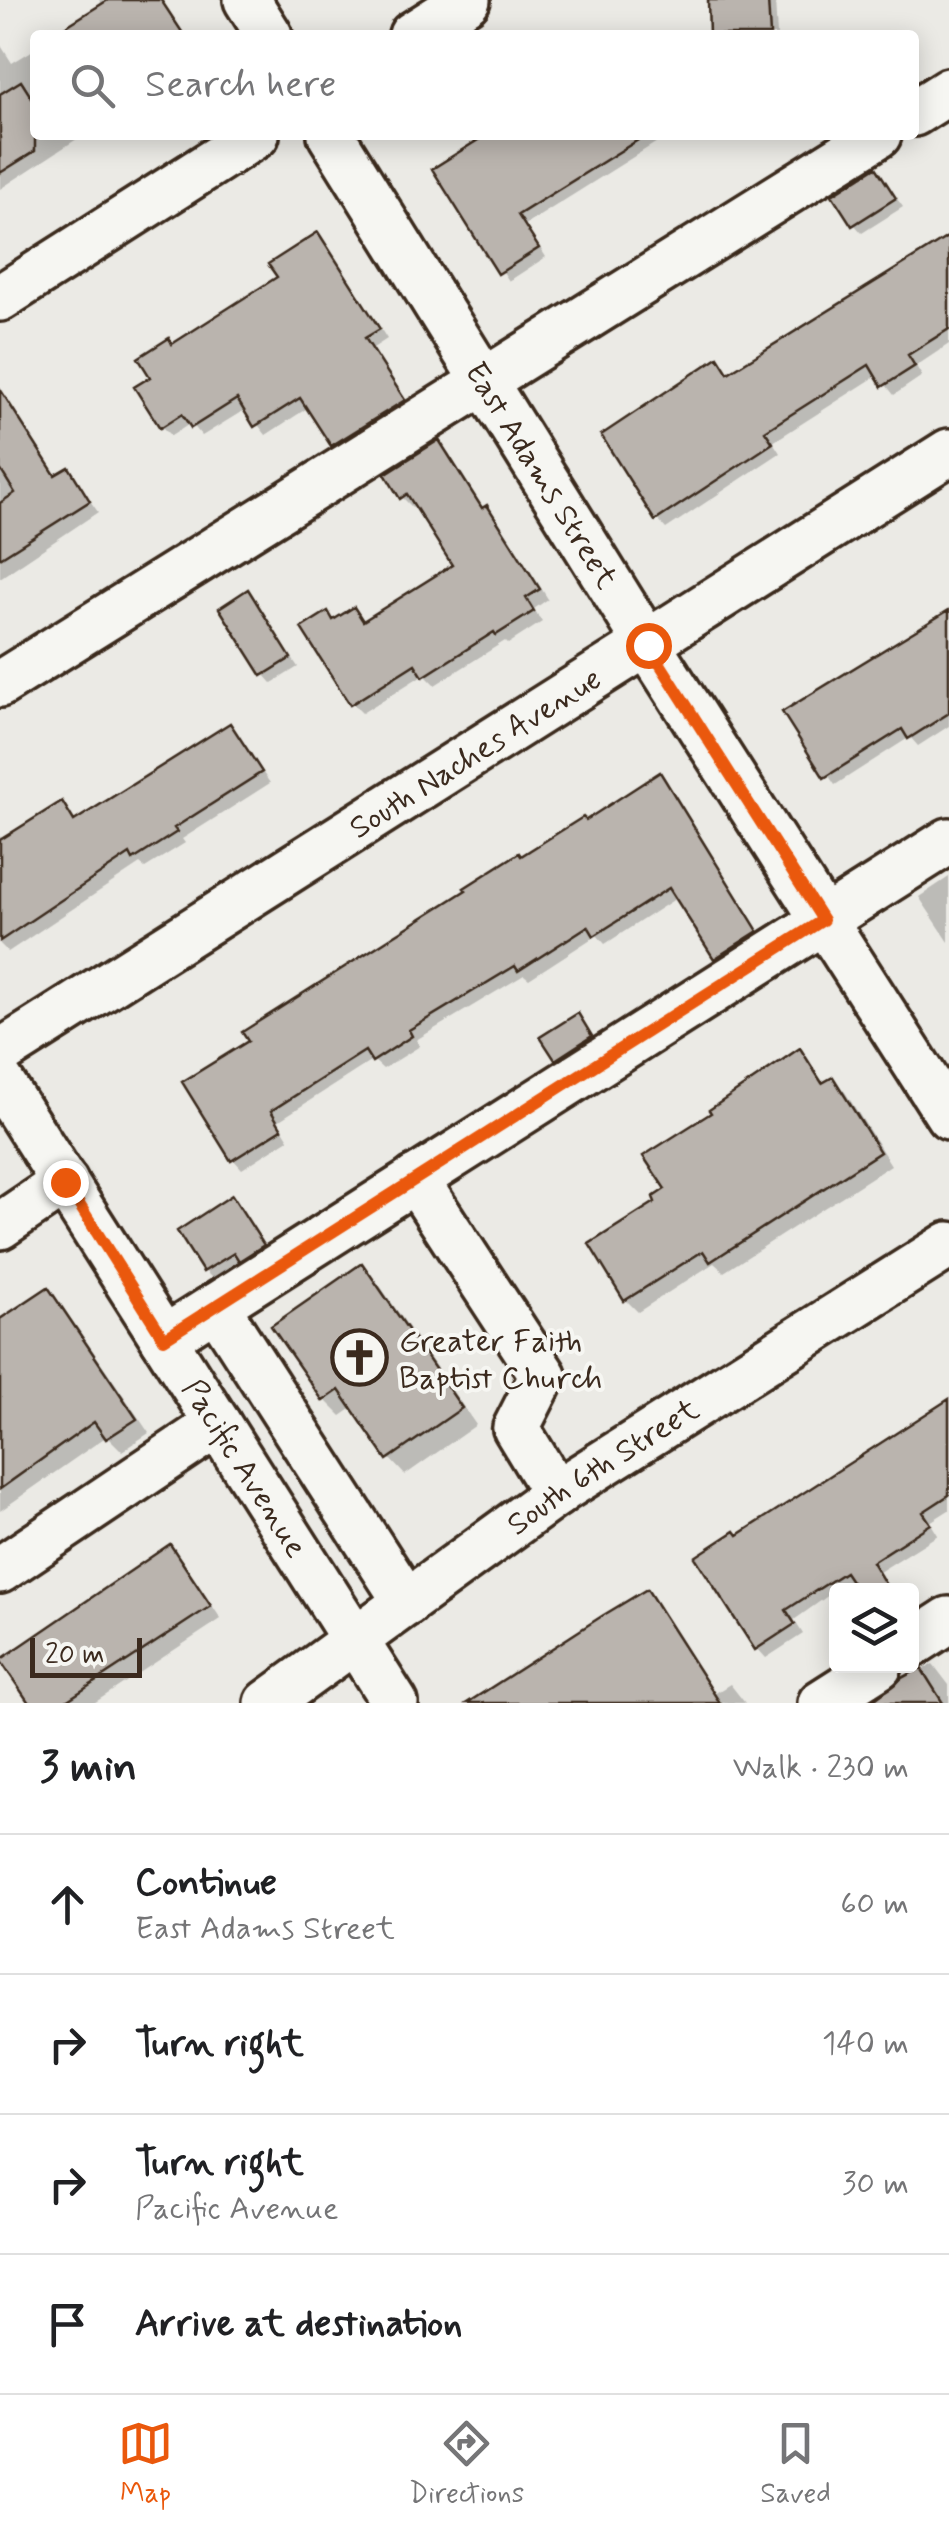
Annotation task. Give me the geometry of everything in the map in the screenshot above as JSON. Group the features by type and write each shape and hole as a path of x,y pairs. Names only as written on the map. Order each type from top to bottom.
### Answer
{"street":[{"path":"247,0 266,30"},
{"path":"420,30 467,0"},
{"path":"919,110 949,91"},
{"path":"0,298 248,140"},
{"name":"East Adams Street","path":"335,140 648,645 949,1116"},
{"path":"0,684 870,140"},
{"name":"South Naches Avenue","path":"0,1053 949,452"},
{"path":"164,1339 949,841"},
{"name":"Pacific Avenue","path":"0,1081 395,1703"},
{"path":"416,1179 543,1376 516,1428 556,1494"},
{"path":"0,1226 65,1182"},
{"name":"South 6th Street","path":"268,1703 556,1494 949,1245"},
{"path":"216,1306 407,1602"},
{"path":"0,1570 218,1424"},
{"path":"919,1639 949,1620"},
{"path":"821,1703 868,1673"}],"building":[{"path":"108,0 161,0 181,30 60,30"},
{"path":"708,0 768,0 770,30 709,30"},
{"path":"21,81 30,95 30,140 35,140 35,151 0,173 0,94"},
{"path":"478,140 638,140 518,215 539,248 498,274 432,169"},
{"path":"876,167 896,198 852,226 832,195"},
{"path":"318,232 380,329 365,338 405,400 331,446 300,398 254,427 237,399 191,428 182,414 160,428 134,387 150,377 138,358 169,338 172,344 277,277 268,264"},
{"path":"949,236 949,329 908,355 915,366 882,387 869,365 765,431 773,443 655,521 601,435 718,357 728,373"},
{"path":"0,389 55,475 69,467 90,501 0,558 0,503 15,493 0,469"},
{"path":"439,440 482,508 487,505 540,589 526,598 534,611 423,677 415,664 350,705 301,628 328,611 333,620 354,607 363,621 452,565 407,494 400,499 385,474"},
{"path":"248,589 291,658 262,676 219,608"},
{"path":"949,610 949,713 908,739 902,729 824,778 782,712"},
{"path":"230,723 262,772 174,828 177,832 133,860 130,854 0,941 0,840 62,801 74,821"},
{"path":"660,772 758,931 714,959 669,888 594,936 588,926 518,971 515,966 409,1030 412,1036 372,1062 365,1051 271,1111 282,1129 231,1161 182,1082 248,1041 242,1032 464,888 583,817 586,820"},
{"path":"578,1013 592,1036 555,1060 540,1037"},
{"path":"800,1048 822,1083 833,1077 880,1152 710,1262 703,1251 624,1301 589,1244 655,1202 653,1197 665,1189 643,1156 711,1113 709,1110"},
{"path":"232,1195 264,1245 239,1261 234,1253 203,1272 177,1231"},
{"name":"Greater Faith Baptist Church","path":"362,1263 462,1408 387,1460 339,1390 323,1401 271,1326"},
{"path":"48,1287 137,1419 106,1439 94,1422 0,1489 0,1319"},
{"path":"949,1399 949,1495 923,1512 931,1524 872,1562 885,1583 852,1583 845,1572 786,1610 795,1624 755,1650 695,1557 735,1531 738,1535"},
{"path":"170,1544 211,1606 63,1703 29,1703 0,1660"},
{"path":"647,1589 720,1703 467,1703 602,1616"},
{"path":"919,1669 943,1703 870,1703 902,1678 919,1673"}],"place":[{"name":"Greater Faith Baptist Church","path":"360,1358"}],"route":[{"path":"65,1182 164,1339 823,920 648,645"}]}
